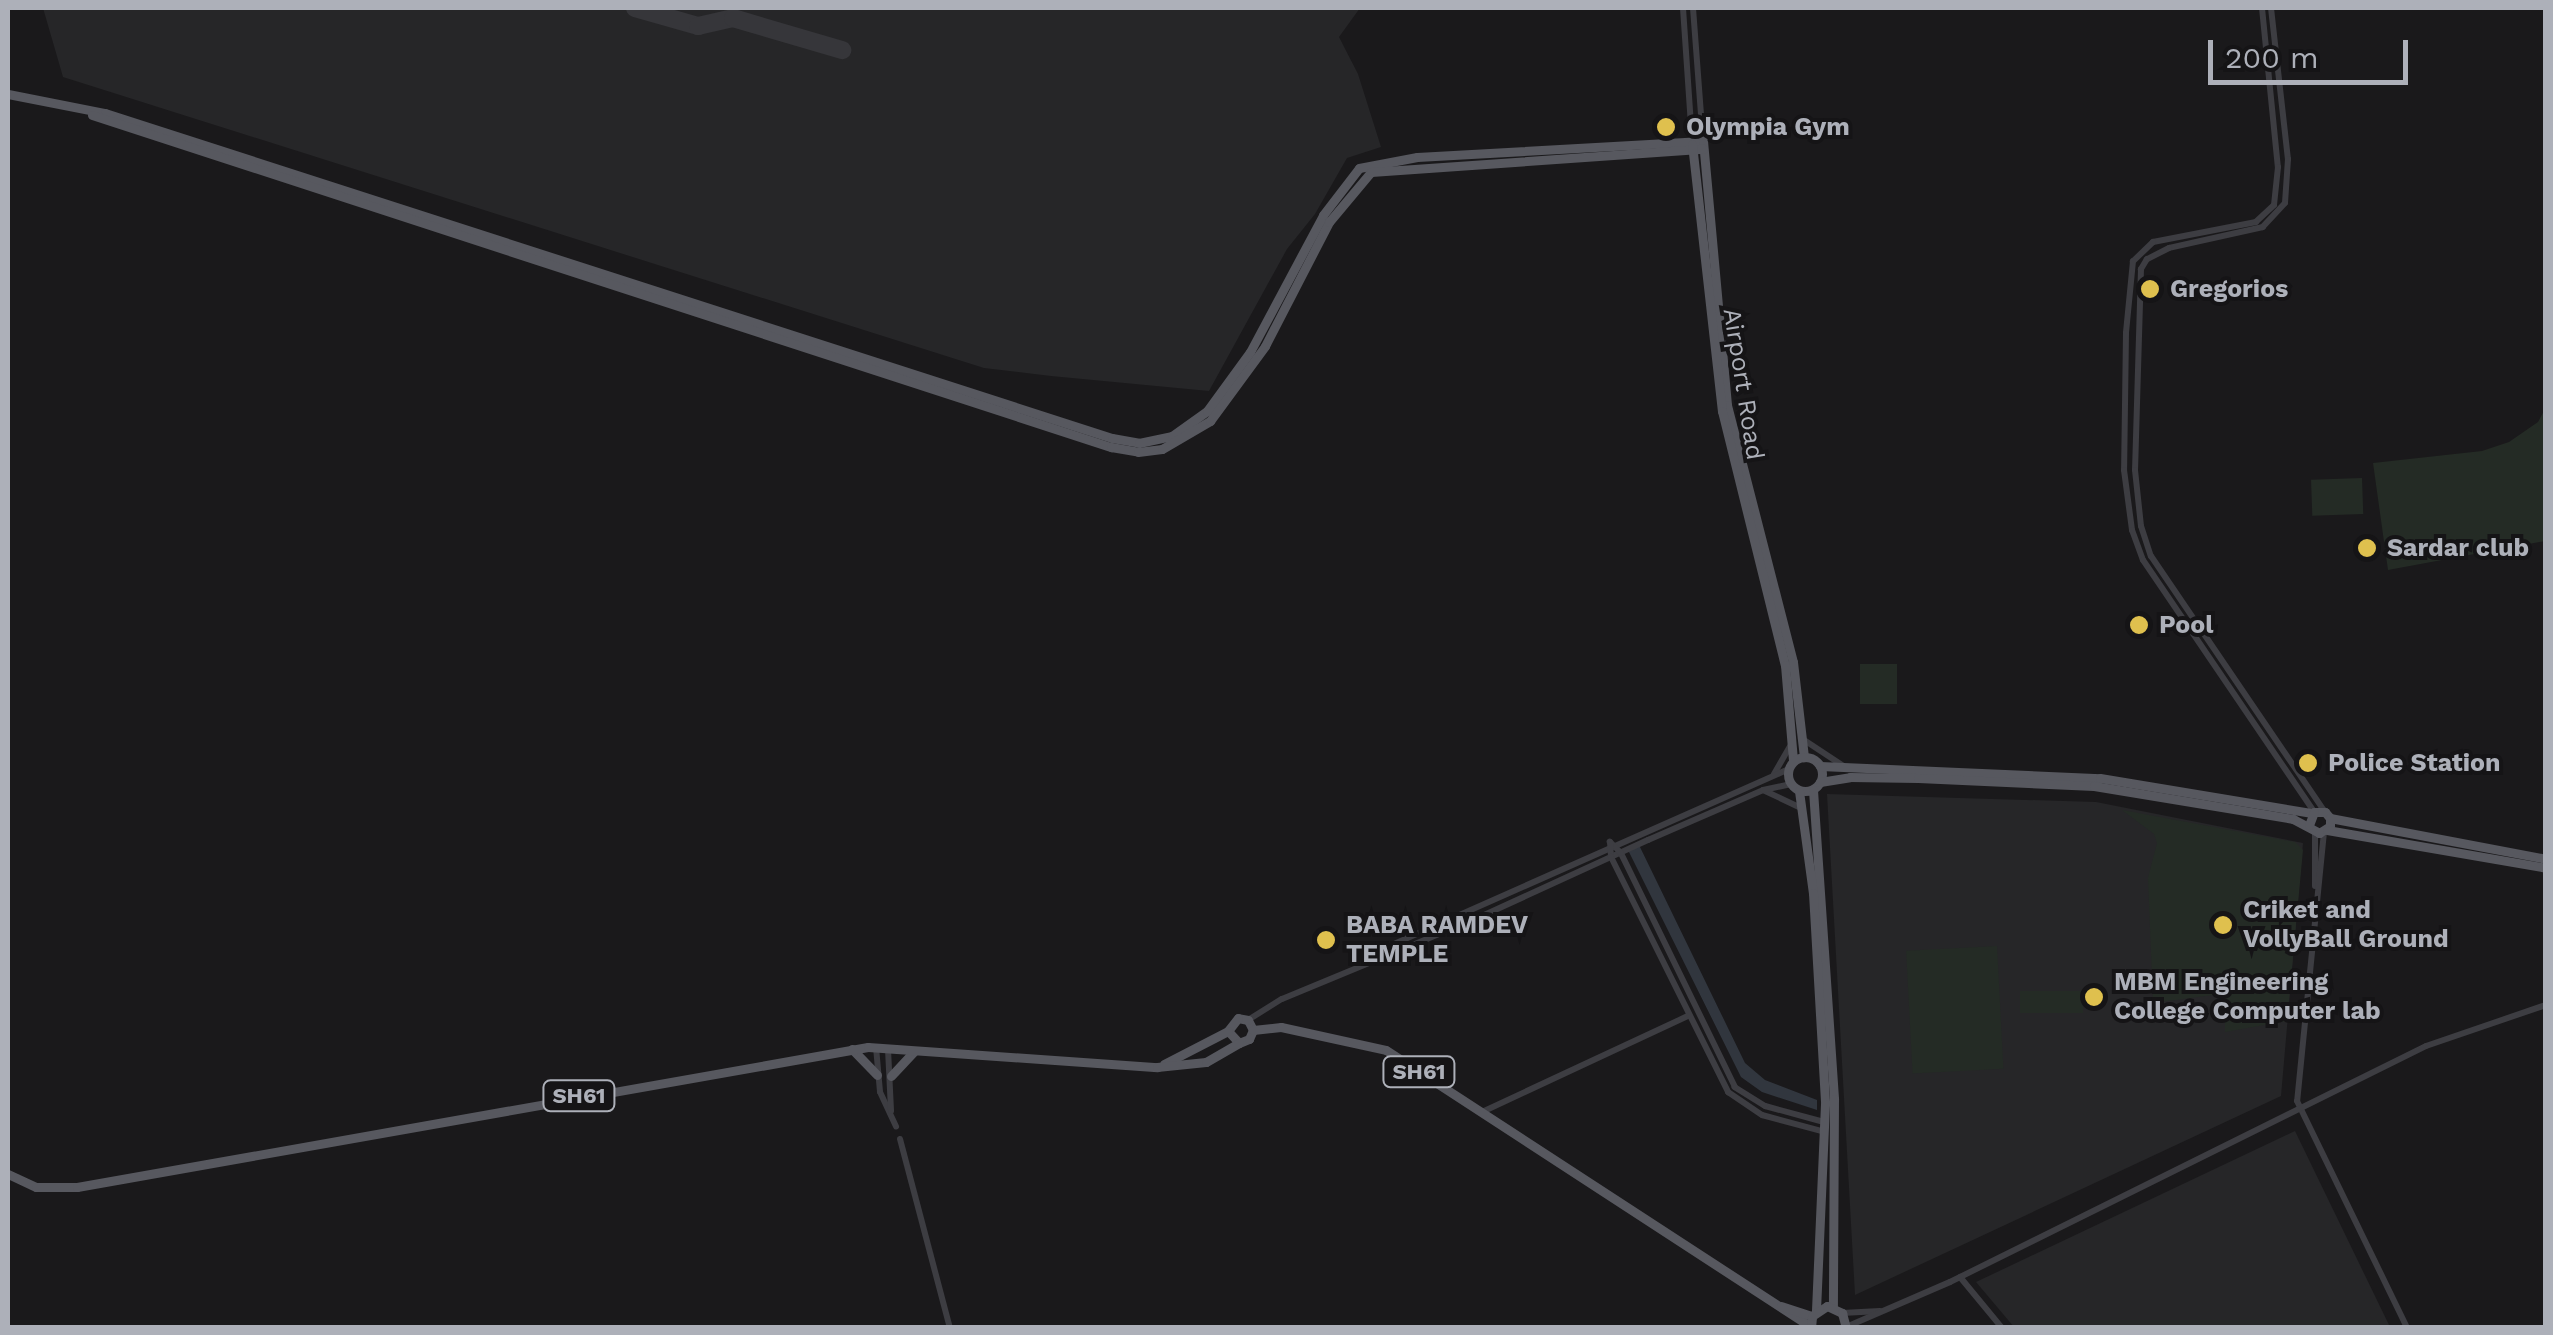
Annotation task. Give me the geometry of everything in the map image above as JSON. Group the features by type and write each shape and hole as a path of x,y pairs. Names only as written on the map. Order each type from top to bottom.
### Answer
{"main road":[{"path":"8,94 105,113 1112,438 1139,443 1172,436 1207,411 1250,352 1324,215 1359,168 1417,157 1698,145"},
{"name":"Airport Road","path":"1698,145 1727,405 1791,652 1796,739 1791,765 1802,809 1813,893 1825,1127 1812,1320"},
{"name":"Airport Road","path":"1796,739 1804,757"},
{"path":"1791,765 1804,757 1820,766 1846,768 2100,778 2320,814 2546,859"},
{"path":"1820,766 1816,786 1834,1099 1837,1310 1851,1326"},
{"path":"1795,787 1850,777 2080,785 2546,868"},
{"path":"2318,830 2320,814"},
{"path":"2318,830 2320,814"},
{"name":"SH61","path":"1157,1068 1228,1030 1235,1019 1378,1046 1774,1304 1812,1320"},
{"name":"SH61","path":"8,1174 36,1187 78,1187 852,1049 876,1047 1157,1068 1206,1062 1249,1039 1251,1025"},
{"path":"1228,1030 1239,1042"},
{"path":"852,1049 877,1074"},
{"path":"891,1076 917,1050"},
{"path":"1812,1320 1837,1310"}],"street":[{"name":"Airport Road","path":"1684,8 1698,145"},
{"name":"Airport Road","path":"1692,8 1698,145"},
{"path":"2262,8 2278,167 2274,205 2256,222 2153,242 2133,261 2126,333 2124,470 2132,530 2143,560 2320,814"},
{"path":"2272,8 2288,160 2285,204 2263,227 2169,248 2147,259 2141,269 2135,470 2141,526 2151,556 2320,814"},
{"path":"1770,778 1796,739 1846,768"},
{"path":"1702,813 1791,765"},
{"path":"1251,1025 1282,999 1619,849 1763,790 1795,787"},
{"path":"1763,790 1802,809"},
{"path":"2318,830 2297,1088 2299,1110 2407,1328"},
{"path":"1610,842 1619,849 1735,1087 1765,1106 1825,1127 1762,1115 1736,1101 1717,1076 1610,853 1610,842"},
{"path":"1851,1326 1960,1277 2426,1046 2546,1005"},
{"path":"1482,1112 1688,1016"},
{"path":"876,1047 877,1074 896,1126"},
{"path":"888,1048 891,1112"},
{"path":"900,1139 950,1328"},
{"path":"1960,1277 2002,1328"},
{"path":"1837,1310 1891,1310"}],"shaded area":[{"path":"43,8 1360,8 1339,37 1358,74 1381,147 1347,158 1315,214 1287,249 1209,391 1051,376 984,368 63,77"},
{"path":"2545,409 2545,541 2388,570 2373,463 2482,451 2509,442 2538,422"},
{"path":"2362,478 2363,514 2312,516 2311,480"},
{"path":"1860,664 1897,664 1897,704 1860,704"},
{"path":"1827,794 2096,802 2303,843 2281,1096 1855,1295"},
{"name":"Criket and VollyBall Ground","path":"2122,810 2295,842 2303,850 2287,1021 2225,1032 2225,1002 2213,995 2153,1003 2148,878 2157,843 2154,834"},
{"path":"1639,845 1745,1063 1765,1080 1817,1100 1817,1110 1762,1092 1741,1077 1628,850"},
{"path":"1997,946 2003,1069 1913,1074 1906,951"},
{"path":"2020,991 2083,991 2083,1013 2020,1013"},
{"path":"2295,1131 2390,1327 2014,1327 1976,1282"}],"taxiway":[{"path":"635,8 698,26 733,18 842,50"}],"place":[{"name":"Olympia Gym","path":"1666,127"},
{"name":"Gregorios","path":"2150,289"},
{"name":"Sardar club","path":"2367,548"},
{"name":"Pool","path":"2139,625"},
{"name":"Police Station","path":"2308,763"},
{"name":"Criket and VollyBall Ground","path":"2223,925"},
{"name":"BABA RAMDEV TEMPLE","path":"1326,940"},
{"name":"MBM Engineering College Computer lab","path":"2094,997"}]}
